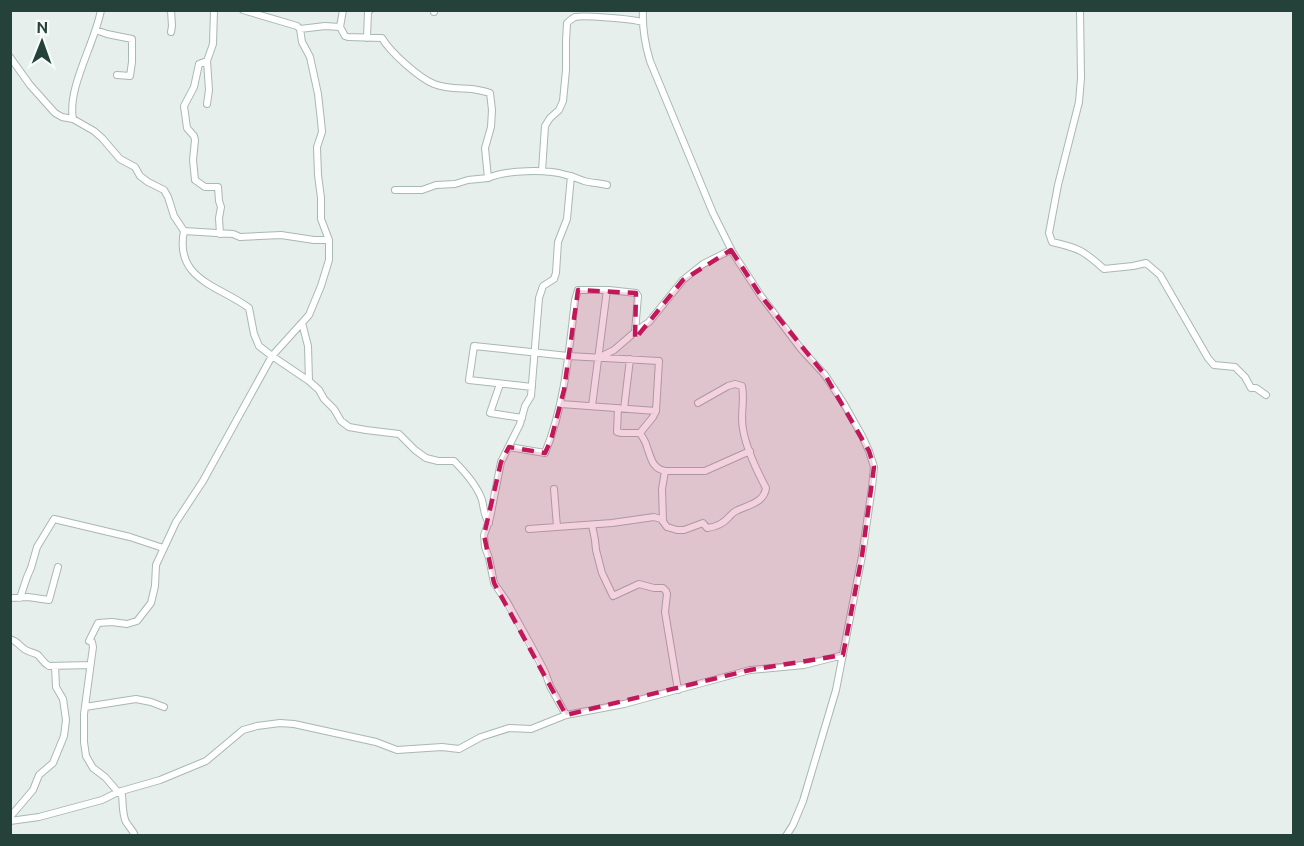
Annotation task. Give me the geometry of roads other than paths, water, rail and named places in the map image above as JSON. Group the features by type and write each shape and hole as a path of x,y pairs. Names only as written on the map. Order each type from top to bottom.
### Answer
{"street":[{"path":"73,119 71,109 75,91 101,10"},
{"path":"171,10 171,32"},
{"path":"207,104 209,90 207,61 213,44 214,10"},
{"path":"243,10 294,25 300,29 340,27"},
{"path":"343,10 340,27 345,36 382,38 387,47 424,79 434,84 490,93 492,118 490,135 485,148 488,178"},
{"path":"367,38 368,11 370,10"},
{"path":"643,10 642,22 650,61 709,205 731,250 760,296 801,349 825,375 862,436 874,467 862,556 836,690 803,801 786,836"},
{"path":"1080,10 1079,102 1058,185 1049,233 1053,242 1075,247 1104,269 1146,263 1160,275 1208,358 1214,364 1235,367 1245,376 1251,388 1256,388 1266,394"},
{"path":"542,171 545,126 550,118 560,110 563,101 567,23 574,17 642,22"},
{"path":"135,836 125,821 122,795 93,768 86,756 85,707 93,647 92,642 89,641 98,623 127,624 137,621 151,603 156,565 176,522 203,481 272,356 309,315 321,286 329,260 329,240 321,219 318,175 317,147 322,132 318,94 310,57 302,42 300,29"},
{"path":"96,30 132,39 130,76 117,75"},
{"path":"10,57 30,85 55,113 73,119 94,131 120,159 135,167 140,176 164,190 174,216 184,231 182,240 184,253 192,271 204,282 249,308 259,346 309,381 319,390 341,421 349,427 399,434 426,458 454,461 475,486 489,523"},
{"path":"207,61 199,64 194,87 184,106 187,128 195,140 193,160 195,180 205,187 218,187 219,189 220,234"},
{"path":"395,190 422,190 443,184 488,178 506,172 542,171 566,174 585,181 607,185"},
{"path":"566,715 534,651 494,582 484,535 489,523 501,462 531,396 539,298 543,286 554,279 556,273 558,242 567,219 571,176"},
{"path":"184,231 233,234 240,237 281,235 329,240"},
{"path":"599,357 614,350 649,322 683,280 703,264 731,250"},
{"path":"509,447 545,453 561,404 578,290 636,293 638,296 635,332"},
{"path":"592,406 607,290"},
{"path":"302,323 308,346 309,381"},
{"path":"532,387 469,380 474,346 568,356 599,357 630,359 659,361 656,411 640,433 617,432 630,359"},
{"path":"500,384 490,413 522,418"},
{"path":"665,471 662,489 663,521 667,527 676,530 684,530 703,523 707,528 723,524 736,511 764,496 766,488 742,430 742,386 738,384 728,386 698,403"},
{"path":"561,404 656,411"},
{"path":"640,433 652,462 658,469 665,471 705,471 750,451"},
{"path":"554,489 557,527"},
{"path":"529,529 592,525 654,517 663,521"},
{"path":"21,598 37,547 54,519 130,537 163,548"},
{"path":"592,525 602,573 613,596 639,584 663,588 666,591 666,624 678,690"},
{"path":"10,598 28,597 49,600 58,567"},
{"path":"10,639 20,644 23,649 36,654 50,666 90,665"},
{"path":"10,819 39,817 102,800 118,792 160,780 206,761 243,730 257,726 294,724 376,742 397,750 442,747 459,749 481,737 509,728 531,729 566,715 624,704 750,670 804,665 843,654"},
{"path":"10,819 33,790 39,775 53,763 64,736 66,720 63,699 56,687 55,666"},
{"path":"85,707 136,699 164,707"}]}
